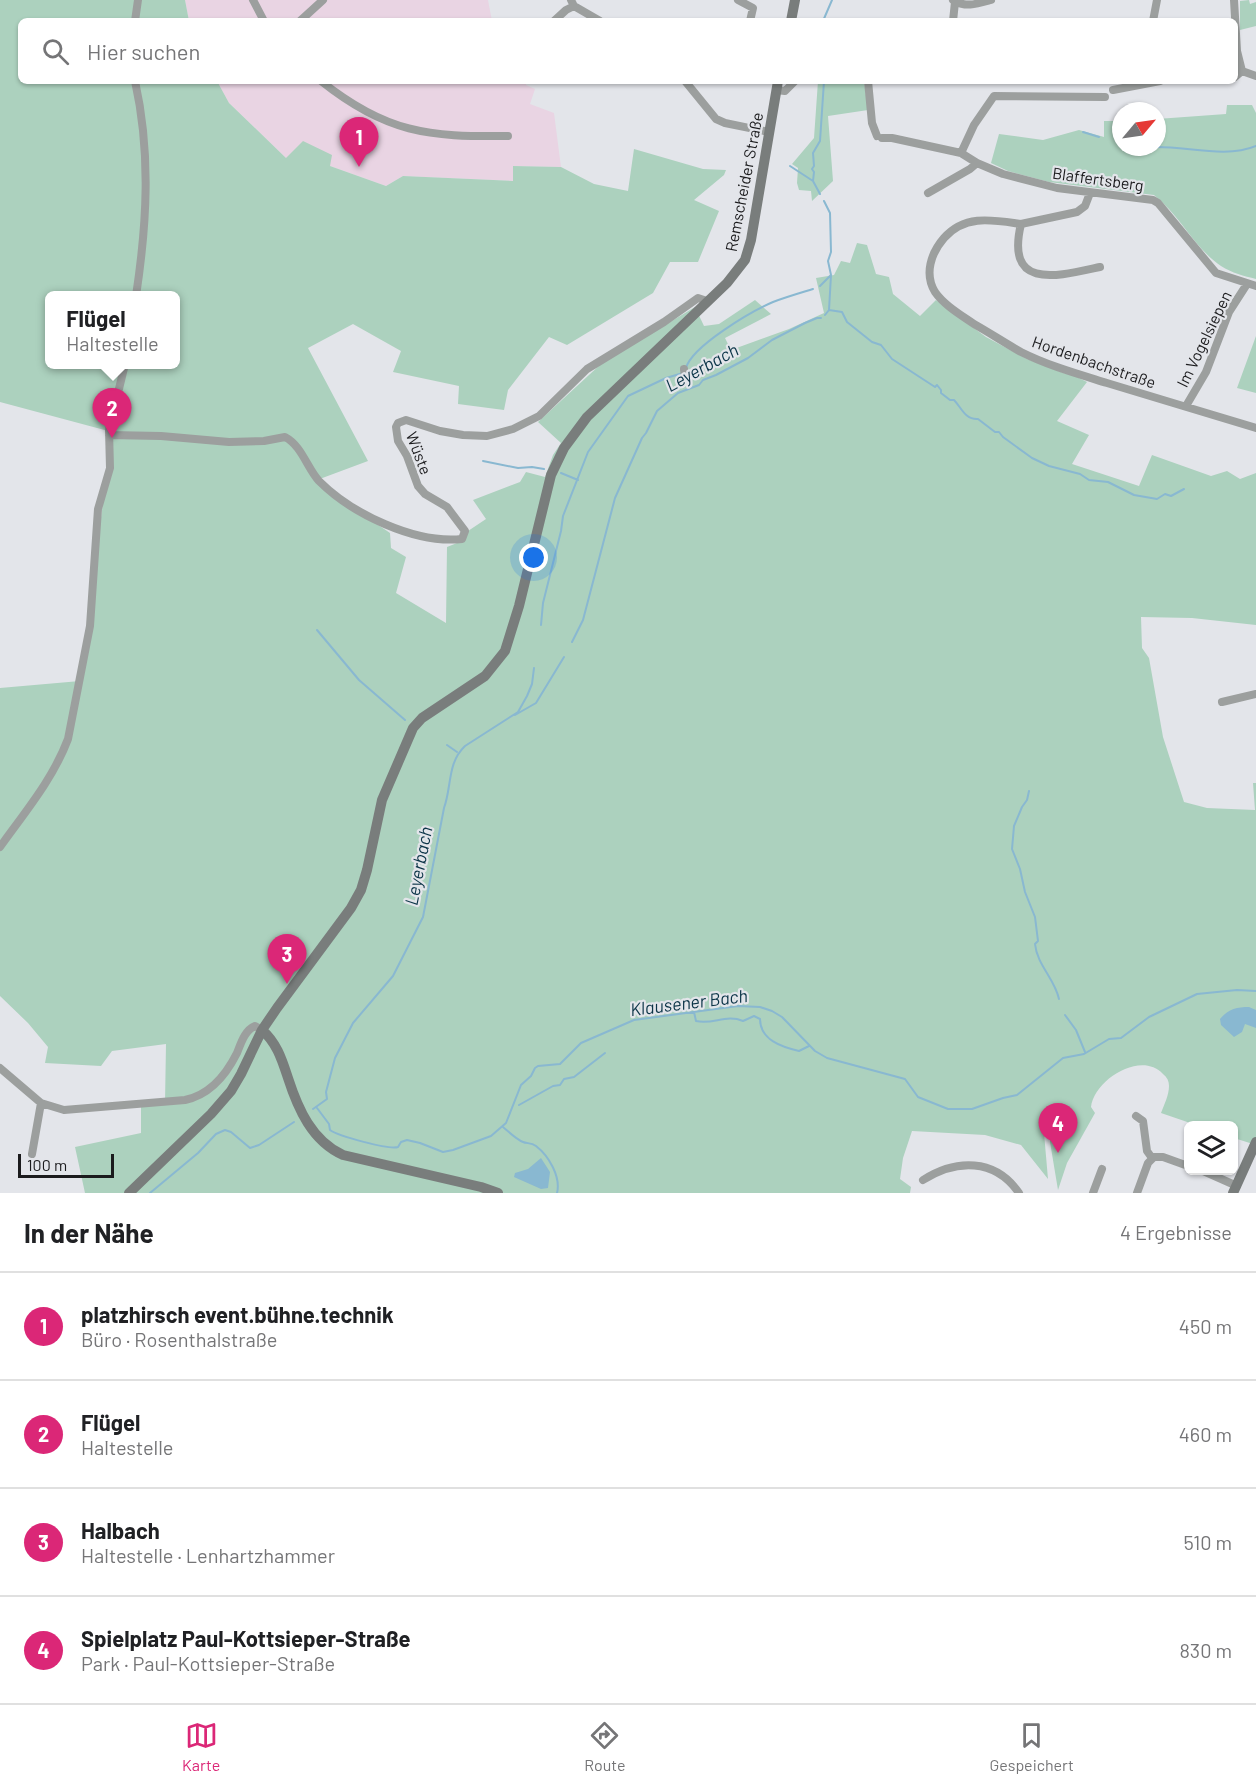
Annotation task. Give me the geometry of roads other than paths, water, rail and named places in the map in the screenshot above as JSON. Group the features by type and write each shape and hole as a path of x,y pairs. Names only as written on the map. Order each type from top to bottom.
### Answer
{"main road":[{"path":"792,18 795,0"},
{"name":"Remscheider Straße","path":"129,1193 222,1103 242,1074 262,1030 351,908 361,890 367,870 382,800 413,728 422,718 485,676 505,651 519,606 551,475 564,448 587,417 736,273 748,251 777,86"},
{"path":"262,1030 278,1050 293,1094 306,1119 322,1142 332,1150 343,1155 498,1193"},
{"path":"1235,1189 1256,1142"}],"street":[{"path":"135,18 138,0"},
{"path":"254,0 263,18"},
{"path":"303,18 323,0"},
{"path":"738,0 753,8 751,18"},
{"path":"953,18 954,1 971,6 991,0"},
{"path":"1154,18 1157,0"},
{"path":"1234,0 1235,18"},
{"path":"557,18 573,3 596,18"},
{"path":"1238,55 1242,71"},
{"path":"1242,71 1256,76"},
{"path":"1238,74 1242,71"},
{"path":"136,84 145,135 147,197 137,291"},
{"path":"325,84 355,106 397,127 426,134 455,137 508,136"},
{"path":"687,84 716,119 724,123 769,132"},
{"path":"777,86 785,91 792,84"},
{"name":"Blaffertsberg","path":"868,84 872,123 879,137 961,153 1003,174 1057,188 1153,200 1158,203 1216,273 1256,286"},
{"path":"1113,90 1138,84"},
{"path":"961,153 974,125 994,96 1105,97"},
{"path":"928,193 977,163"},
{"name":"Hordenbachstraße","path":"1090,193 1085,206 1077,212 1021,224 992,219 977,220 953,229 937,247 932,258 929,273 938,295 963,317 1022,352 1055,366 1256,428"},
{"path":"1021,224 1017,247 1022,264 1029,270 1037,274 1059,276 1100,267"},
{"name":"Im Vogelsiepen","path":"1186,406 1206,372 1229,312 1246,284"},
{"name":"Wüste","path":"109,435 161,436 229,442 288,438 294,443 320,481 380,523 432,538 462,539 465,531 452,512 425,494 415,482 407,456 398,441 396,427 398,423 406,420 440,431 463,435 487,436 513,429 543,412 587,369 664,322 698,298 707,301"},
{"path":"0,847 34,802 69,739 90,626 98,509 110,468 109,435 124,369"},
{"path":"684,369 685,378"},
{"path":"1222,702 1256,694"},
{"path":"0,1068 41,1103 64,1110 185,1100 207,1091 218,1080 235,1057 247,1031 255,1026 262,1030"},
{"path":"32,1154 41,1103"},
{"path":"1136,1116 1143,1121 1148,1151 1152,1158"},
{"path":"1152,1158 1163,1157 1184,1165"},
{"path":"1137,1193 1152,1158"},
{"path":"923,1180 948,1167 975,1165 999,1174 1019,1193"},
{"path":"1093,1193 1102,1169"},
{"path":"1210,1175 1235,1189"}],"water":[{"path":"1249,1007 1256,1010 1256,1028 1245,1024 1242,1032 1234,1037 1221,1025 1220,1019 1233,1009"},
{"path":"541,1158 550,1172 548,1188 541,1189 514,1177 515,1173 528,1169"}],"waterway":[{"name":"Leyerbach","path":"824,18 832,0"},
{"name":"Leyerbach","path":"820,194 813,181 812,169 814,166 813,153 820,141 824,84"},
{"path":"1083,132 1099,137"},
{"path":"1166,147 1232,152 1256,146"},
{"path":"790,166 813,181"},
{"name":"Leyerbach","path":"820,286 831,275 828,261 831,252 830,213 824,201"},
{"path":"825,315 829,310 831,275"},
{"name":"Leyerbach","path":"686,368 699,350 738,321 773,302 813,289"},
{"path":"829,310 842,312 847,322 872,342 881,345 892,359 935,387 937,385 941,393 950,400 954,400 967,415 978,419 995,432 999,432 1032,458 1049,466 1080,474 1089,480 1108,482 1134,495 1157,499 1165,494 1171,496 1184,489"},
{"name":"Leyerbach","path":"572,642 583,620 615,498 657,411 678,393 699,385 703,380 748,358 772,340 805,323 821,318"},
{"name":"Leyerbach","path":"541,625 543,603 563,516 588,452 628,396 666,378 683,373"},
{"path":"483,461 518,468 544,469"},
{"path":"561,473 578,480"},
{"path":"317,630 359,680 405,720"},
{"path":"515,715 536,703 564,657"},
{"name":"Leyerbach","path":"313,1109 327,1099 326,1092 335,1058 353,1023 393,976 423,917 455,760 465,746 518,712 532,684 534,668"},
{"path":"447,745 457,752"},
{"path":"1029,791 1014,826 1012,849 1035,917 1038,941 1035,944 1036,952 1059,999"},
{"name":"Klausener Bach","path":"317,1108 329,1124 330,1130 353,1139 393,1147 398,1147 401,1142 407,1140 443,1152 453,1150 491,1136 506,1123 521,1085 531,1076 535,1068 560,1064 581,1043 634,1020 738,1006 760,1007 772,1011 782,1017 815,1051 827,1058 905,1079 918,1097 948,1109 972,1109 1017,1095 1063,1058 1084,1054 1109,1039 1121,1038 1149,1017 1197,994 1237,990 1256,991"},
{"path":"694,1012 696,1021 702,1022 731,1019 743,1021 754,1016 760,1019 764,1032 773,1041 799,1051 809,1046"},
{"path":"1065,1015 1076,1030 1085,1052"},
{"path":"519,1105 553,1086 560,1085 564,1079 574,1077 605,1053"},
{"name":"Leyerbach","path":"150,1193 198,1153 216,1134 225,1130 231,1132 250,1148 259,1145 294,1122"},
{"path":"503,1127 520,1141 534,1145 541,1150 556,1174 557,1193"}],"place":[{"name":"platzhirsch event.bühne.technik","path":"359,167"},
{"name":"Flügel","path":"112,438"},
{"name":"Halbach","path":"287,984"},
{"name":"Spielplatz Paul-Kottsieper-Straße","path":"1058,1153"}]}
